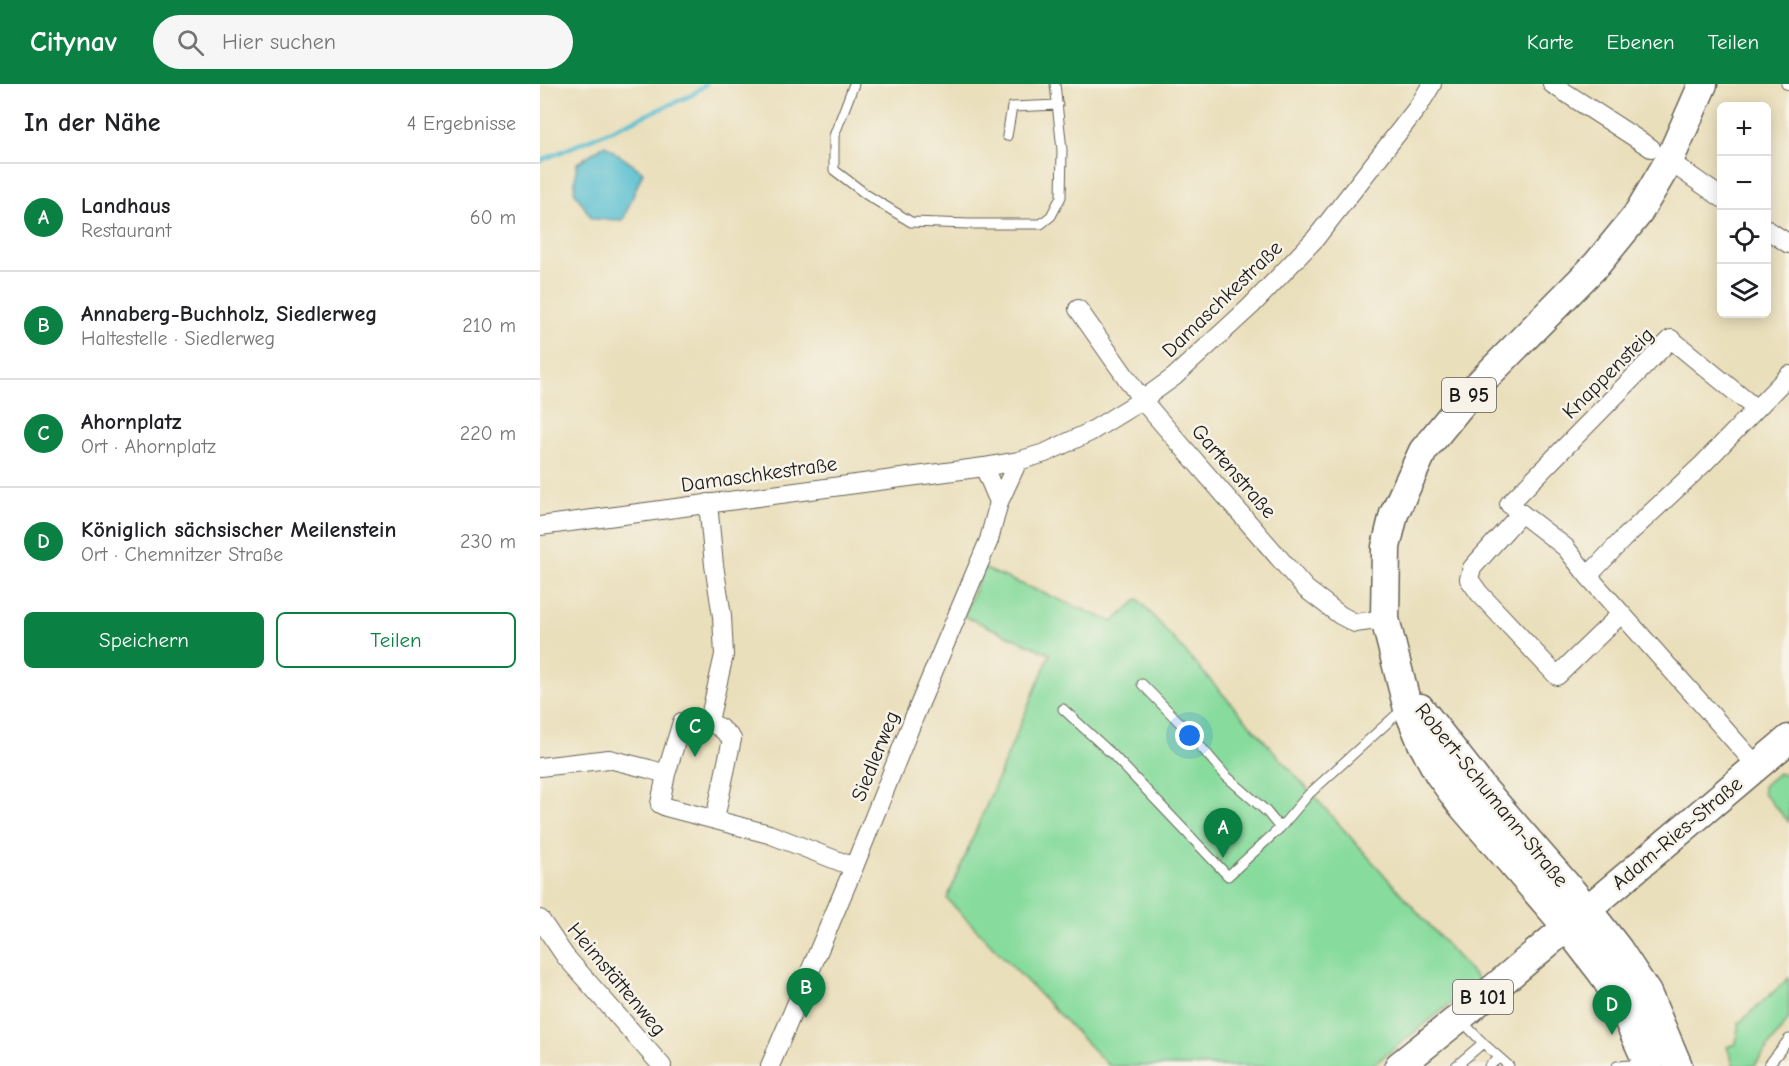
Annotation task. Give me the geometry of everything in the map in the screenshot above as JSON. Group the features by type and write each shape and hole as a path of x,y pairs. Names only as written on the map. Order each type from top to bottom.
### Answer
{"main road":[{"name":"Robert-Schumann-Straße","path":"1576,918 1460,803 1439,774 1422,743 1408,709 1385,619 1386,547 1394,514 1423,451 1472,391 1597,264 1637,215 1660,154 1703,84"},
{"name":"Robert-Schumann-Straße","path":"1401,679 1426,717 1576,918"},
{"name":"Adam-Ries-Straße","path":"1576,918 1789,740"},
{"name":"B 101","path":"1399,1066 1576,918"},
{"name":"B 95","path":"1576,918 1649,1065"},
{"name":"B 95","path":"1576,918 1634,971 1678,1066"}],"street":[{"name":"Damaschkestraße","path":"540,526 984,467 1045,453 1090,432 1174,377 1251,306 1316,239 1418,107 1432,84"},
{"path":"1552,84 1660,154 1717,194"},
{"path":"1771,232 1789,244"},
{"name":"Gartenstraße","path":"1078,309 1142,400 1306,589 1340,615 1355,623 1385,619"},
{"name":"Knappensteig","path":"1521,513 1509,504 1671,339 1756,409"},
{"path":"1588,576 1623,539 1703,464 1789,375"},
{"name":"Siedlerweg","path":"770,1066 989,540 999,502 1018,461"},
{"path":"984,467 999,502"},
{"path":"708,503 722,616 724,655 709,722"},
{"path":"1622,614 1557,676 1479,593 1469,579 1472,568 1521,513 1565,547 1588,576 1622,614 1757,766"},
{"path":"715,819 732,740 722,728 709,722 682,722 666,774 660,804 769,834 854,867"},
{"path":"540,767 609,759 666,774"},
{"name":"Heimstättenweg","path":"540,919 565,956 662,1066"}],"lane":[{"path":"854,84 834,136 834,170 867,195 911,222 960,224 1041,224 1051,216 1061,197 1062,150 1055,84"},
{"path":"1007,136 1012,107 1058,105"},
{"path":"1142,684 1183,726 1226,776 1266,811 1280,828"},
{"path":"1063,708 1113,755 1228,876 1280,828 1308,794 1395,716 1408,709"},
{"path":"1459,1018 1482,1043 1509,1066"},
{"path":"1768,1066 1789,1039"},
{"path":"1456,1066 1482,1043"},
{"path":"1489,1066 1499,1058"},
{"path":"1617,1066 1649,1065"}],"green space":[{"path":"983,568 1113,622 1138,599 1479,981 1372,1066 1109,1066 947,899 1050,654 964,616"},
{"path":"1778,773 1789,777 1789,822 1763,793 1763,786"},
{"path":"1789,978 1789,1019 1754,1066 1734,1066 1727,1047 1736,1044 1740,1022"}],"water":[{"path":"605,145 643,172 623,220 592,219 574,191 577,163"}],"waterway":[{"path":"540,161 692,95 706,84"}],"place":[{"name":"Ahornplatz","path":"695,757"},
{"name":"Landhaus","path":"1223,858"},
{"name":"Annaberg-Buchholz, Siedlerweg","path":"806,1018"},
{"name":"Königlich sächsischer Meilenstein","path":"1612,1035"}]}
